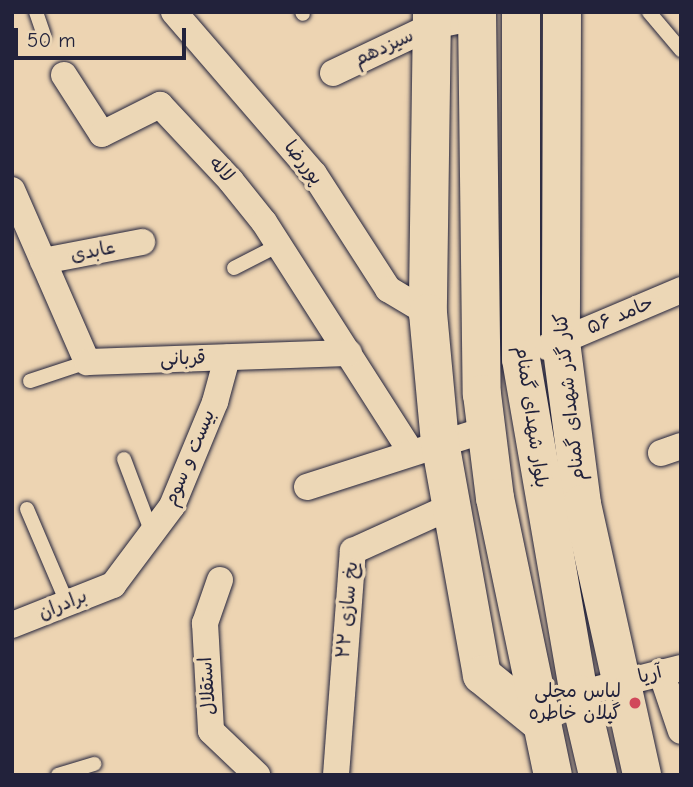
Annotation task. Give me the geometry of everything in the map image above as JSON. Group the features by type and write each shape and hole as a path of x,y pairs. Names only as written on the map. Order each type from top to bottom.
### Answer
{"main road":[{"name":"بلوار شهدای گمنام","path":"521,12 520,359 579,694 598,775"},
{"name":"کنار گذر شهدای گمنام","path":"562,12 561,342 582,504 642,775"},
{"path":"477,15 478,358 485,430 553,775"},
{"path":"432,19 425,447 450,507 482,675 541,723"}],"street":[{"name":"پوررضا","path":"180,14 314,174 388,289 428,313"},
{"name":"سیزدهم","path":"333,73 432,19 477,15"},
{"name":"لاله","path":"64,75 102,134 160,105 231,181 279,244 349,353"},
{"path":"519,132 561,132"},
{"path":"12,190 20,232 43,261 87,362"},
{"name":"عابدی","path":"43,261 142,242"},
{"name":"حامد ۵۶","path":"520,359 681,290"},
{"path":"349,353 425,447"},
{"name":"قربانی","path":"87,362 349,353"},
{"name":"بیست و سوم","path":"113,585 172,506 215,402 227,358"},
{"path":"307,487 425,447 485,430"},
{"name":"یخ سازی ۲۲","path":"337,775 353,551 450,507"},
{"name":"استقلال","path":"220,580 205,623 211,731 257,775"},
{"name":"برادران","path":"12,625 113,585"},
{"path":"671,670 681,731"},
{"name":"آریا","path":"579,694 671,670"}],"lane":[{"path":"36,12 44,35"},
{"path":"649,12 681,50"},
{"path":"234,268 279,244"},
{"path":"30,381 87,362"},
{"path":"124,459 152,533"},
{"path":"27,509 67,603"},
{"path":"58,775 94,764"}],"place":[{"name":"لباس محلی گیلان خاطره","path":"635,703"}]}
